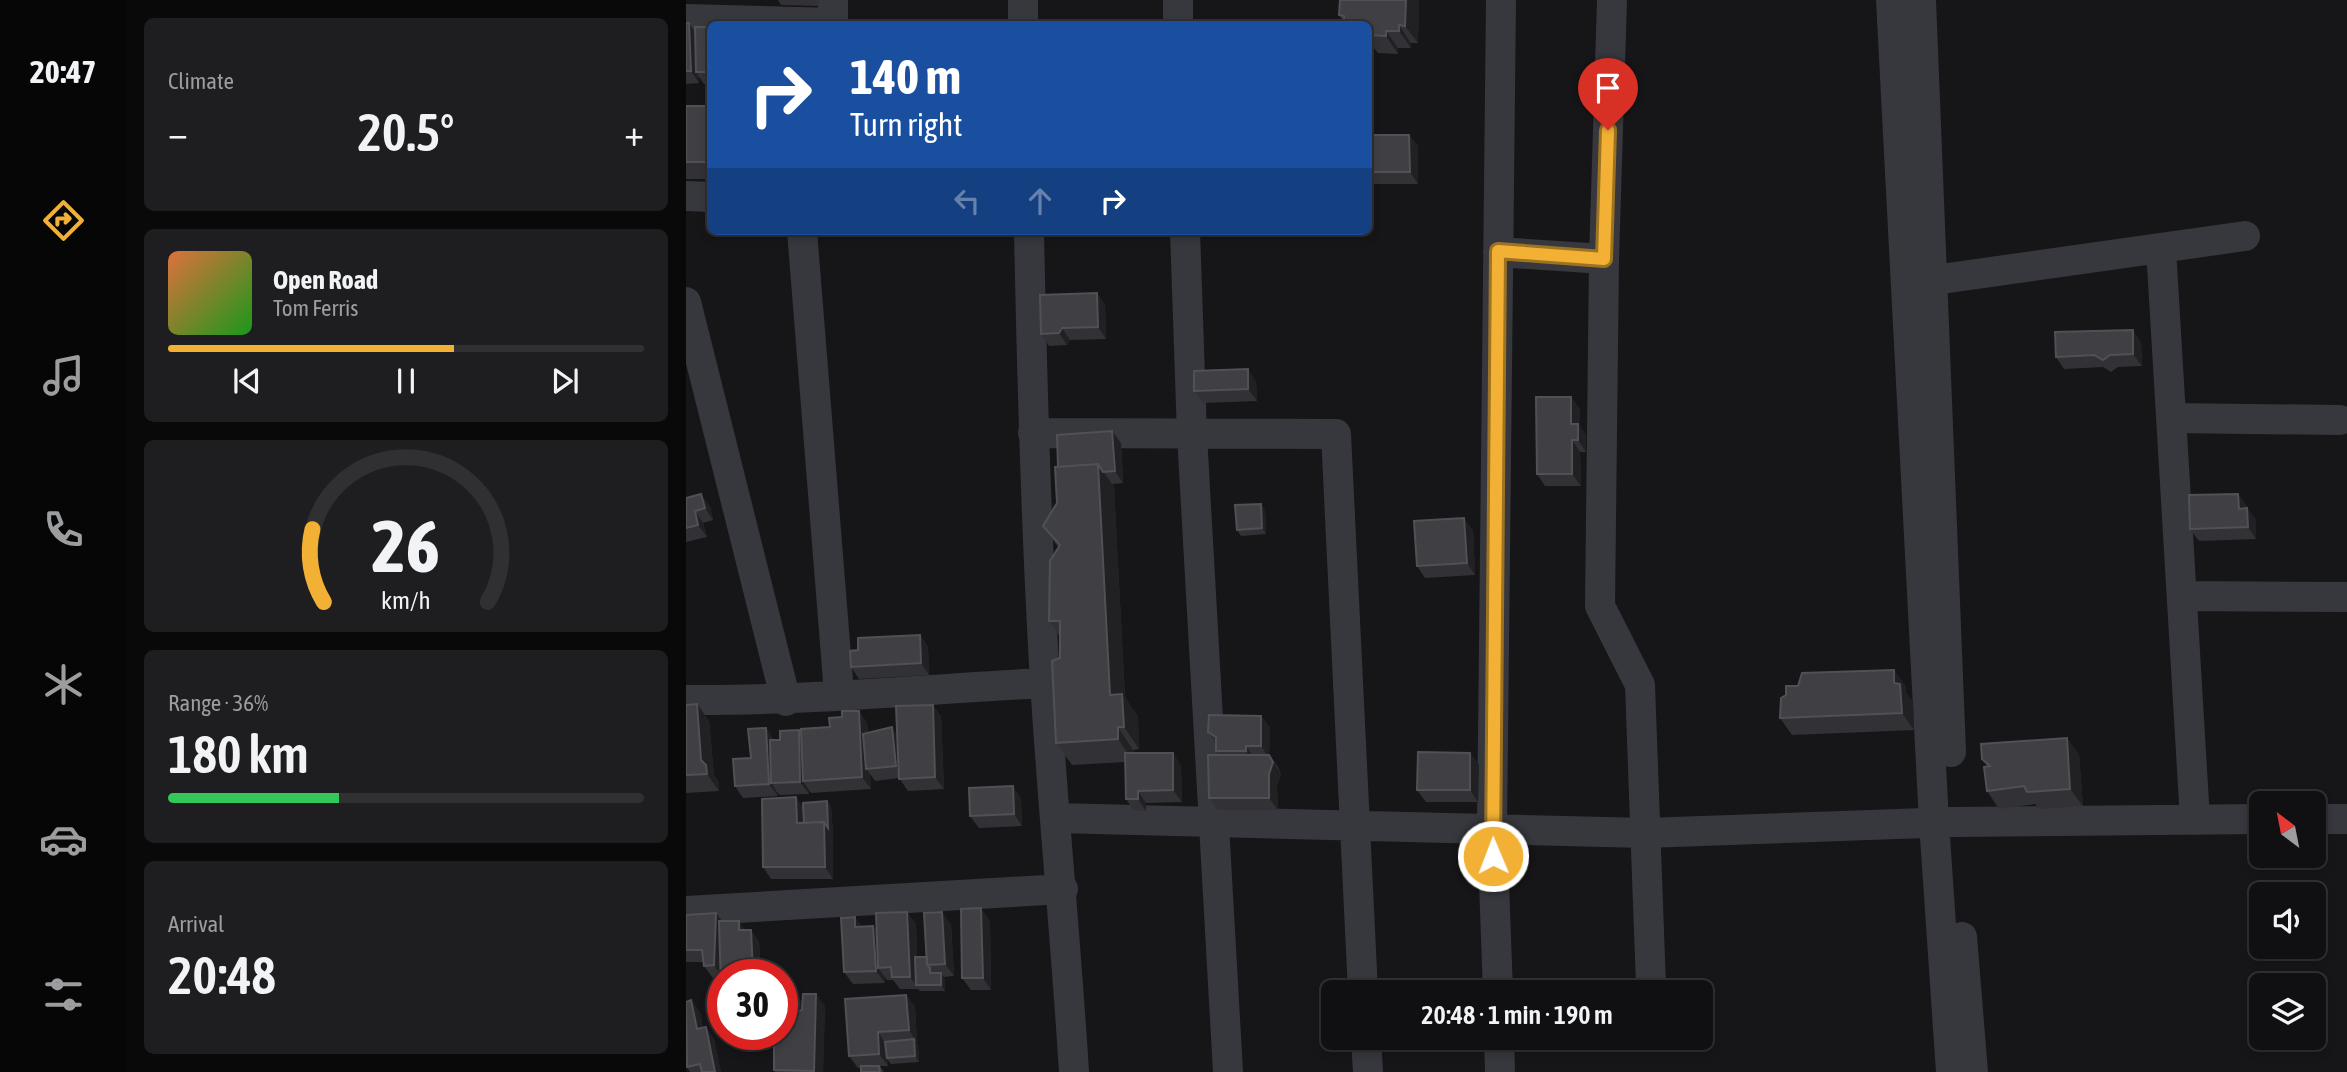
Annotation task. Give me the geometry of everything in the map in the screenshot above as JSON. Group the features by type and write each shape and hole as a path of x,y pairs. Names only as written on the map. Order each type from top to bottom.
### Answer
{"street":[{"path":"833,0 833,21"},
{"path":"1023,0 1023,21"},
{"path":"1178,0 1178,21"},
{"path":"1497,980 1492,828 1501,0"},
{"path":"1612,0 1604,259 1600,606 1640,685 1651,980"},
{"path":"1891,0 1919,282 1944,822 1951,1072"},
{"path":"1919,282 1922,0"},
{"path":"686,19 760,21"},
{"path":"686,196 707,197"},
{"path":"802,235 839,693"},
{"path":"1029,235 1032,433 1045,683 1063,889 1074,1072"},
{"path":"1185,235 1192,435 1228,1072"},
{"path":"1919,282 2245,236"},
{"path":"2161,248 2195,820"},
{"path":"1498,251 1604,259"},
{"path":"686,302 786,701"},
{"path":"2171,418 2340,420"},
{"path":"1032,433 1336,433 1362,980"},
{"path":"2182,597 2347,597"},
{"path":"686,700 786,701 839,693 1045,683"},
{"path":"1057,818 1644,833 1944,822 2249,819"},
{"path":"2326,819 2347,819"},
{"path":"1944,822 1973,1072"},
{"path":"686,911 1063,889"},
{"path":"1367,1050 1368,1072"},
{"path":"1499,1050 1500,1072"}],"building":[{"path":"1340,0 1406,0 1405,26 1399,25 1399,31 1386,31 1386,36 1372,35 1372,21 1344,21 1344,16 1339,15"},
{"path":"686,23 689,23 691,71 686,71"},
{"path":"695,27 707,27 707,72 696,72"},
{"path":"686,106 707,106 707,162 686,162"},
{"path":"1372,135 1409,135 1410,172 1372,172"},
{"path":"1097,293 1098,327 1062,328 1059,333 1041,334 1040,295"},
{"path":"2133,330 2133,354 2110,355 2103,360 2094,355 2056,357 2055,332"},
{"path":"1248,369 1248,389 1194,391 1194,371"},
{"path":"1536,397 1571,397 1571,424 1578,424 1578,440 1572,440 1572,474 1537,474"},
{"path":"1112,431 1115,471 1103,472 1098,464 1058,467 1057,435"},
{"path":"1098,464 1110,695 1122,694 1124,727 1118,727 1118,739 1056,743 1052,661 1060,658 1060,621 1049,621 1050,561 1060,545 1043,526 1057,503 1055,467"},
{"path":"701,494 705,508 695,511 698,525 686,528 686,498"},
{"path":"2238,494 2239,509 2247,508 2248,527 2190,529 2189,495"},
{"path":"1261,504 1262,528 1237,530 1235,505"},
{"path":"1464,518 1467,563 1417,566 1414,521"},
{"path":"920,635 921,663 851,667 850,651 858,650 858,638"},
{"path":"1894,670 1894,683 1900,684 1902,713 1780,718 1781,698 1786,695 1786,686 1798,686 1802,673"},
{"path":"697,704 701,760 706,765 707,774 686,775 686,705"},
{"path":"933,705 935,777 899,779 896,706"},
{"path":"842,711 859,711 862,777 803,781 801,729 830,727 829,718 842,717"},
{"path":"1209,715 1261,716 1261,746 1246,746 1246,751 1216,751 1216,737 1208,732"},
{"path":"892,727 896,766 866,769 863,734"},
{"path":"766,728 769,784 735,786 733,759 751,758 748,729"},
{"path":"799,730 800,782 771,783 770,740 780,740 780,731"},
{"path":"2067,738 2070,789 2027,792 2024,786 1987,791 1984,767 1990,766 1982,759 1981,744"},
{"path":"1418,752 1470,753 1470,790 1417,790"},
{"path":"1125,753 1173,753 1173,790 1138,791 1138,799 1126,799"},
{"path":"1208,755 1269,755 1273,762 1269,774 1269,798 1209,798"},
{"path":"1013,786 1014,814 970,816 969,788"},
{"path":"796,797 797,823 824,822 825,867 763,867 762,799"},
{"path":"827,801 828,828 824,822 804,823 803,803"},
{"path":"981,908 983,978 962,978 961,909"},
{"path":"907,912 910,977 892,977 891,967 878,968 876,913"},
{"path":"942,912 945,964 927,965 924,913"},
{"path":"716,913 714,959 707,959 707,966 704,966 702,950 686,950 686,915"},
{"path":"855,917 855,927 873,926 876,971 844,972 841,918"},
{"path":"719,921 739,921 739,930 751,930 752,959 720,959"},
{"path":"915,957 927,957 930,973 941,973 941,985 916,985"},
{"path":"803,994 816,994 814,1071 774,1070 774,1050 798,1050 798,1011 802,1010"},
{"path":"906,995 909,1030 878,1032 879,1054 849,1056 845,999"},
{"path":"691,1000 697,1029 706,1027 707,1050 711,1050 715,1072 702,1072 700,1064 687,1067 686,1002"},
{"path":"914,1039 915,1056 887,1058 885,1042"},
{"path":"861,1066 879,1066 880,1072 861,1072"}],"route":[{"path":"1493,856 1498,251 1604,259 1608,130"}]}
